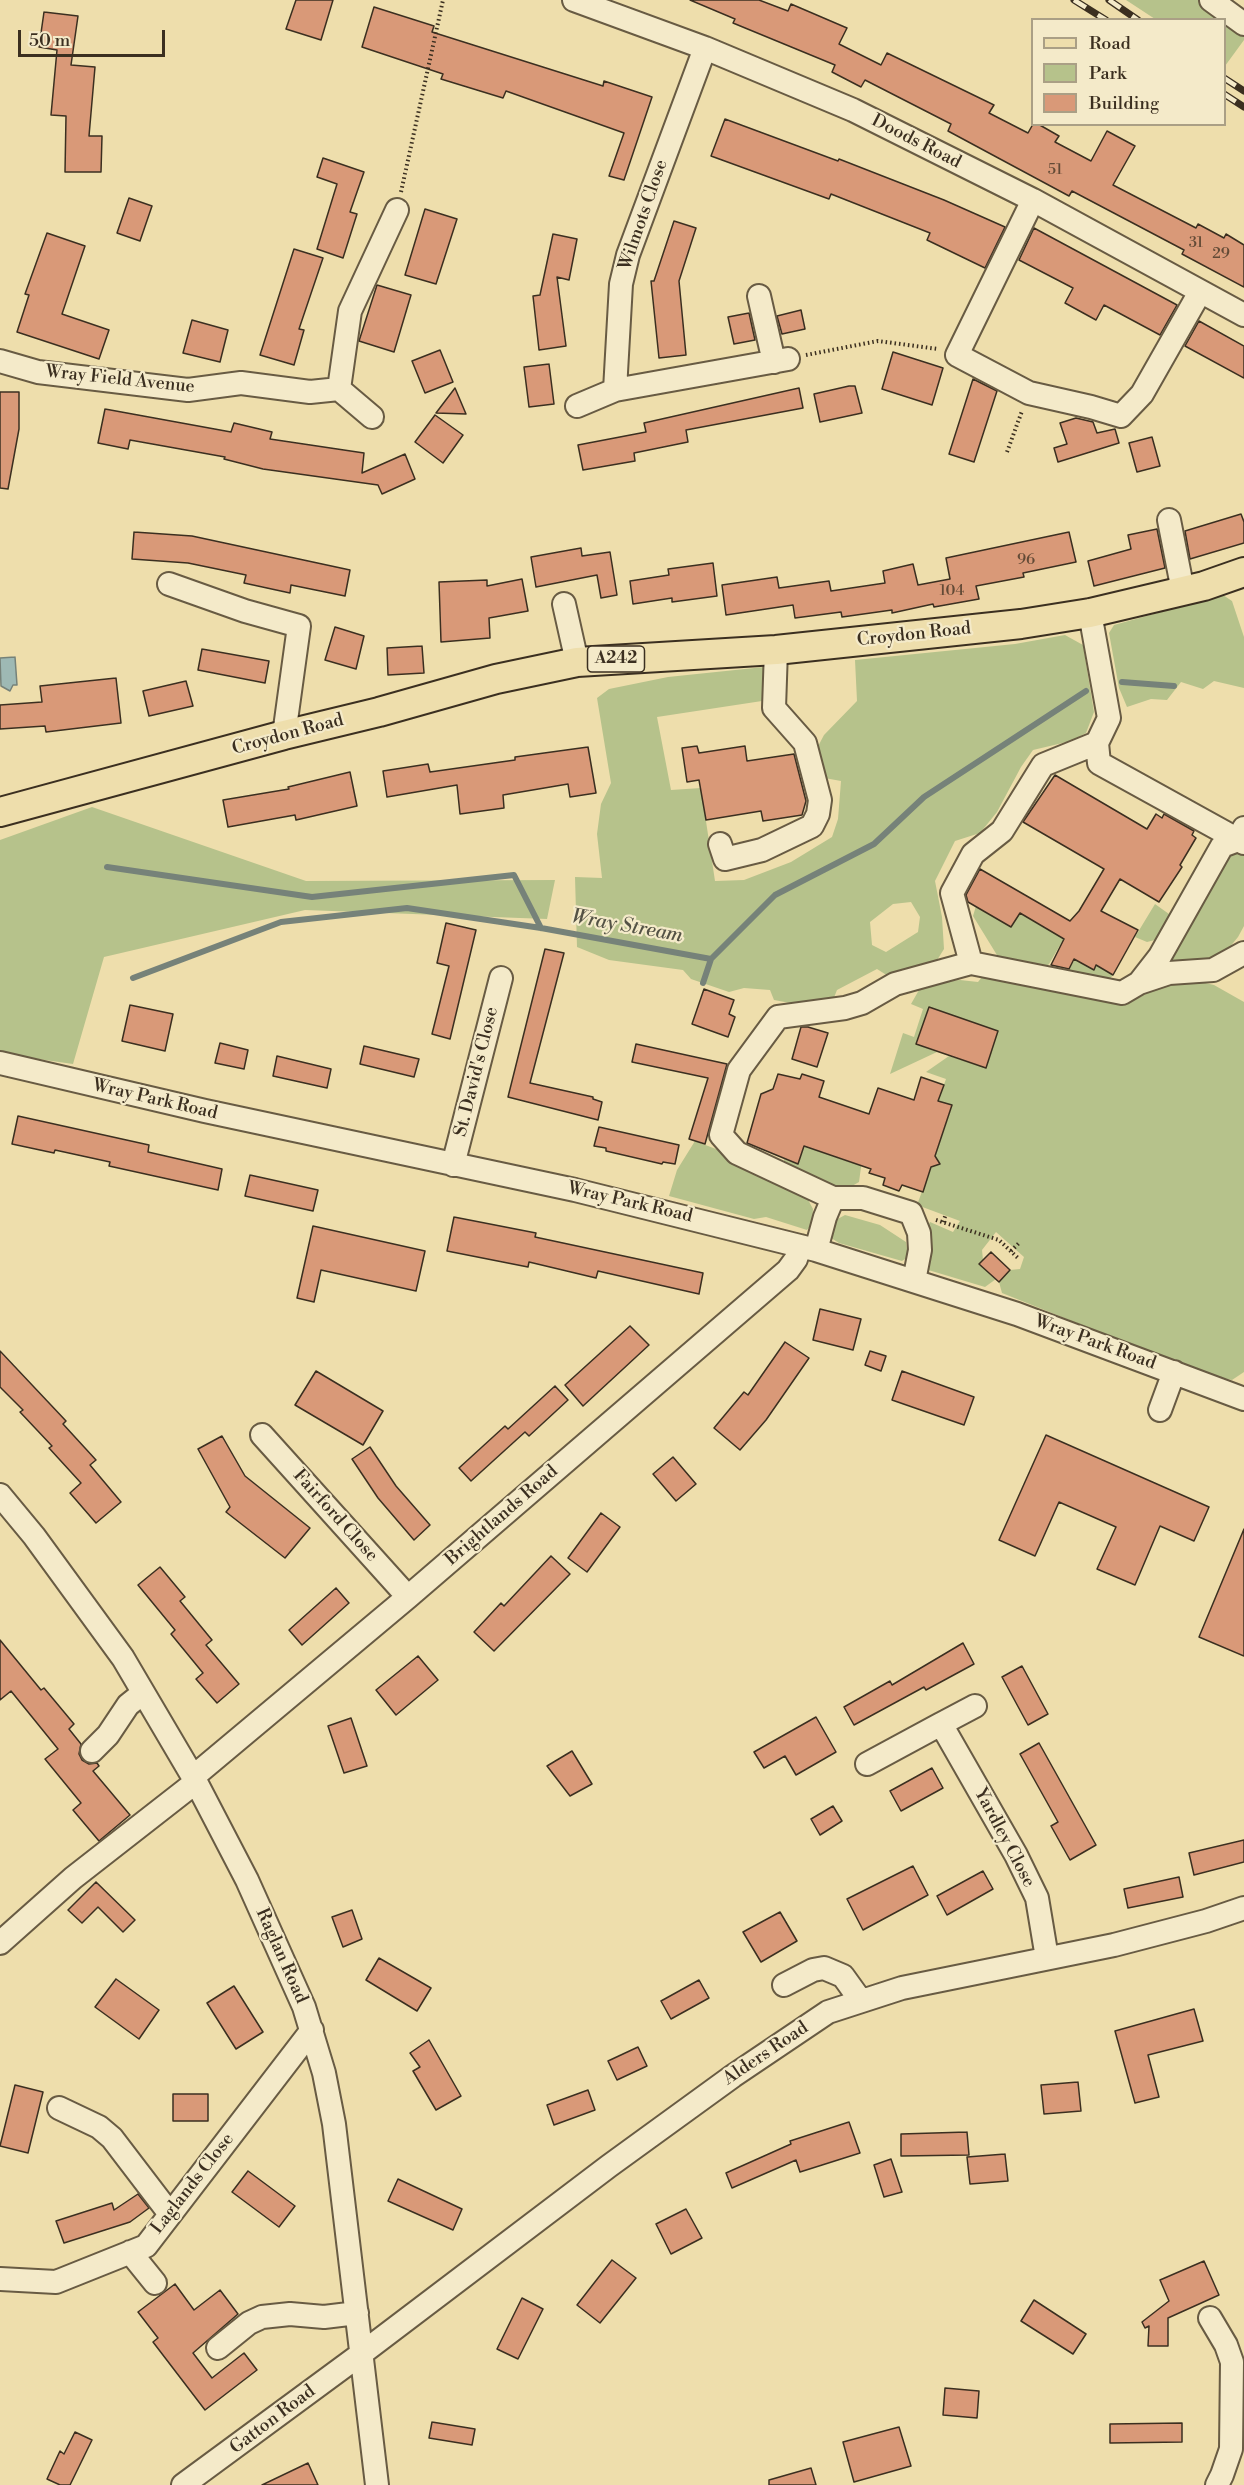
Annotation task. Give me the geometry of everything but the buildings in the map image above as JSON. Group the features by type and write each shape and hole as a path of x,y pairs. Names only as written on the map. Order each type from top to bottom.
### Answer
{"main road":[{"name":"Croydon Road","path":"0,812 496,679 577,662 776,650 1021,624 1090,613 1184,591 1244,572"}],"street":[{"name":"Doods Road","path":"574,0 705,48 853,110 1033,200 1244,315"},
{"path":"1211,0 1244,24"},
{"name":"Wilmots Close","path":"615,390 621,284 628,255 705,48"},
{"path":"1033,200 957,356 1029,393 1121,416 1142,394 1200,292"},
{"path":"372,417 339,388 350,311 397,210"},
{"path":"577,406 615,390 781,360 759,296"},
{"name":"Wray Field Avenue","path":"0,362 38,372 188,390 241,383 310,392 339,388"},
{"path":"1169,520 1184,591"},
{"path":"170,584 245,611 299,626 284,735"},
{"path":"564,604 577,662"},
{"path":"1090,613 1109,718 1098,753"},
{"path":"720,844 724,859 762,850 812,825 818,814 820,800 805,743 774,708 776,650"},
{"path":"970,963 952,893 973,854 1002,831 1043,765 1098,753 1242,837"},
{"path":"1139,983 1160,956 1222,846 1242,837"},
{"path":"914,1281 921,1250 919,1233 911,1213 863,1198 833,1198 737,1153 721,1135 739,1071 778,1017 845,1008 862,1003 895,984 970,963 1122,993 1139,983 1170,973 1213,970 1244,953"},
{"name":"St. David's Close","path":"453,1165 501,978"},
{"name":"Wray Park Road","path":"0,1064 205,1112 660,1210 808,1248 1017,1314 1244,1399"},
{"name":"Brightlands Road","path":"0,1943 73,1878 195,1779 789,1270 796,1259 808,1248 833,1198"},
{"path":"1160,1410 1174,1372"},
{"name":"Fairford Close","path":"262,1435 408,1597"},
{"name":"Raglan Road","path":"0,1496 81,1599 123,1658 195,1779 271,1931 312,2030 324,2073 334,2124 377,2485"},
{"path":"92,1751 108,1735 128,1705 143,1693"},
{"path":"867,1764 975,1706"},
{"name":"Yardley Close","path":"941,1724 1016,1855 1037,1898 1047,1958"},
{"name":"Alders Road","path":"361,2354 609,2166 733,2076 828,2012 902,1988 1114,1945 1206,1921 1244,1908"},
{"path":"784,1985 813,1970 824,1968 843,1976 861,2001"},
{"name":"Laglands Close","path":"0,2279 56,2282 130,2244 146,2246 312,2030"},
{"path":"59,2108 99,2127 112,2138 164,2222"},
{"path":"130,2244 155,2283"},
{"path":"218,2348 249,2323 262,2317 290,2314 324,2317 357,2313"},
{"path":"1210,2318 1226,2344 1232,2362 1230,2449 1222,2475 1216,2485"},
{"name":"Gatton Road","path":"183,2485 361,2354"}],"path":[{"path":"397,210 442,0"},
{"path":"781,360 878,341 943,350 957,356"},
{"path":"1007,452 1029,393"},
{"path":"911,1213 999,1240 1018,1258"},
{"path":"944,1222 946,1215"},
{"path":"1011,1251 1020,1242"}],"green space":[{"path":"1126,0 1198,0 1226,18 1153,18"},
{"path":"1226,18 1244,30 1244,40 1226,65"},
{"path":"1223,595 1232,601 1244,637 1244,688 1214,681 1203,689 1181,682 1167,700 1151,699 1127,707 1119,688 1109,633 1114,625"},
{"path":"1065,635 1083,645 1094,712 1086,733 1071,741 1033,750 1021,767 997,812 980,833 955,841 935,881 942,917 944,949 934,965 888,976 877,969 837,990 833,1000 801,1005 774,1000 770,990 744,988 729,992 691,979 683,970 609,960 577,947 575,877 602,878 597,834 601,804 611,783 597,698 609,689 668,677 764,667 762,701 657,717 671,790 701,788 715,881 744,880 791,862 832,837 838,819 841,781 819,777 814,754 824,735 857,701 855,660 1015,644","holes":["911,902 920,917 918,932 886,952 872,945 870,922 893,904"]},
{"path":"92,807 306,881 555,880 547,919 305,910 104,957 73,1064 10,1055 0,1057 0,840"},
{"path":"1244,845 1244,926 1238,937 1225,953 1210,962 1166,966 1226,854"},
{"path":"1155,904 1169,914 1169,925 1159,939 1147,942 1135,937"},
{"path":"976,906 1073,923 1049,964 1042,971 1000,960 973,916"},
{"path":"1082,955 1085,965 1094,970 1096,965 1113,975 1105,985 1066,974 1073,962"},
{"path":"982,977 1129,1003 1166,983 1188,979 1214,985 1244,1002 1244,1372 1232,1380 1204,1374 1002,1293 999,1282 1010,1270 1020,1269 1024,1257 996,1232 982,1250 983,1260 980,1264 996,1279 985,1287 925,1269 924,1234 930,1222 953,1232 960,1221 917,1205 931,1167 937,1165 935,1156 952,1106 938,1101 946,1079 926,1072 949,1056 986,1068 998,1031 929,1008 916,1044 937,1052 890,1074 903,1033 914,1037 923,1009 911,1004 919,990 937,982 960,980 978,982"},
{"path":"695,1141 729,1154 805,1194 813,1209 812,1224 807,1230 766,1217 754,1219 669,1196 677,1170"},
{"path":"804,1146 852,1163 862,1160 859,1182 845,1190 784,1169 784,1159 798,1164"},
{"path":"845,1215 880,1225 906,1242 908,1257 902,1261 839,1243 828,1236 834,1221"}],"water":[{"path":"15,657 17,685 13,685 10,691 1,686 0,658"}],"waterway":[{"name":"Wray Stream","path":"1122,682 1174,686"},
{"name":"Wray Stream","path":"703,983 711,959 775,895 874,844 924,797 1086,691"},
{"name":"Wray Stream","path":"107,867 312,897 514,875 541,928"},
{"path":"133,978 281,922 407,908 541,928 711,959"}],"railway":[{"path":"1074,0 1103,18"},
{"path":"1109,0 1135,18"},
{"path":"1226,79 1244,91"},
{"path":"1226,95 1244,107"}]}
